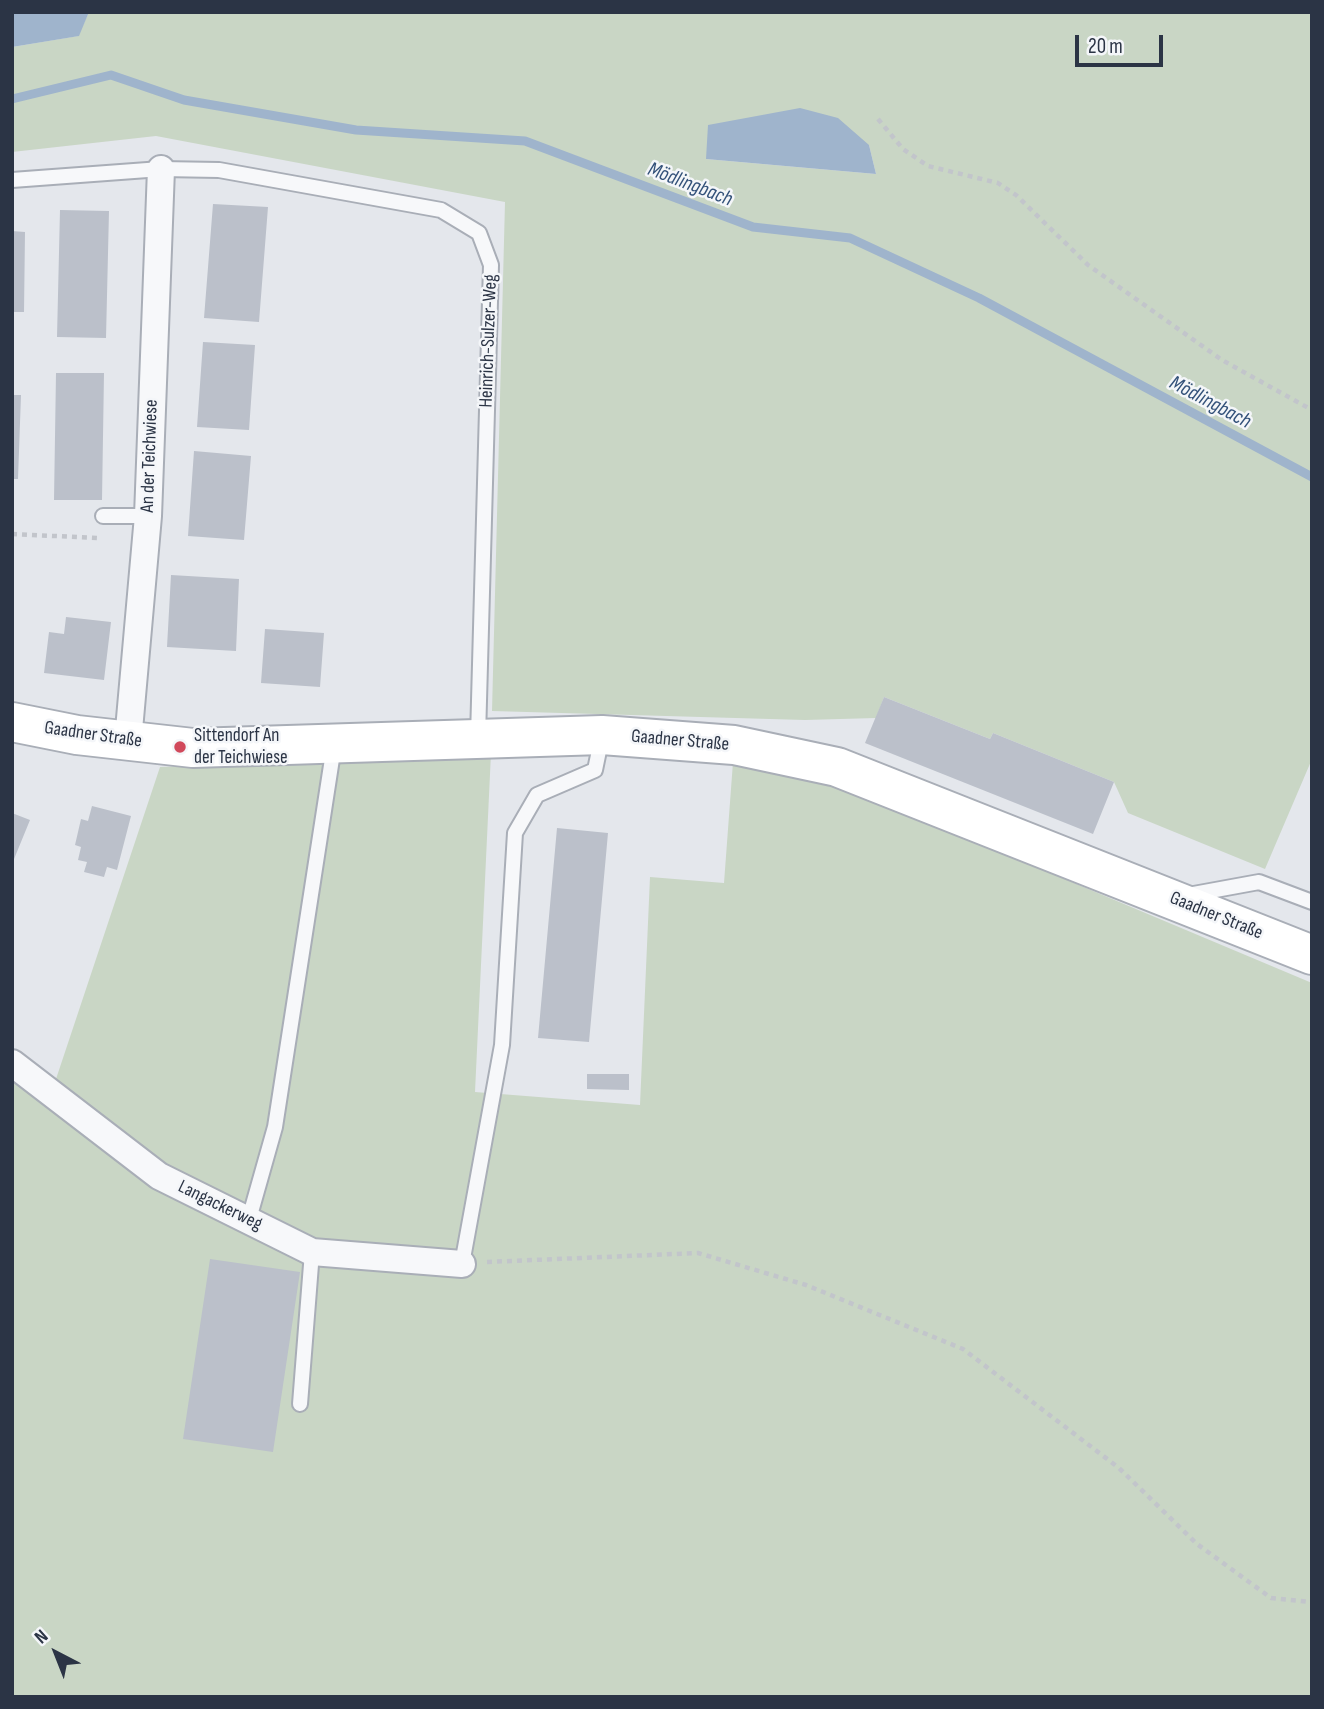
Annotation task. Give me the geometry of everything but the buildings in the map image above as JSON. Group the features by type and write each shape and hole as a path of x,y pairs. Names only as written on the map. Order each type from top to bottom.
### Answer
{"street":[{"name":"An der Teichwiese","path":"128,741 147,528 161,169"},
{"name":"Gaadner Straße","path":"12,722 128,741 194,748 602,735 734,745 836,766 1312,955"},
{"name":"Langackerweg","path":"12,1063 159,1176 312,1252 462,1264"}],"lane":[{"name":"Heinrich-Sulzer-Weg","path":"12,180 161,169 219,170 441,210 479,233 491,265 478,737"},
{"path":"103,516 147,528"},
{"path":"462,1264 502,1045 515,833 537,795 595,770 602,735"},
{"path":"249,1219 275,1127 334,744"},
{"path":"1172,898 1259,883 1312,902"},
{"path":"300,1404 312,1252"}],"path":[{"path":"878,119 903,149 928,166 998,183 1016,195 1088,265 1222,360 1312,410"},
{"path":"12,534 147,528"},
{"path":"462,1264 698,1253 806,1285 963,1349 1119,1468 1197,1544 1271,1598 1312,1602"}],"green space":[{"path":"89,12 1312,12 1312,759 1265,869 1128,813 1114,782 993,733 990,739 884,697 876,718 805,720 492,711 505,202 156,136 12,152 12,47 78,36","holes":["869,145 876,174 706,159"]},
{"path":"491,753 475,1092 640,1105 650,877 724,883 733,762 848,788 1312,983 1312,1697 12,1697 12,1076 49,1100 160,767"}],"water":[{"path":"12,12 89,12 79,36 12,47"},
{"path":"800,108 838,118 869,145 876,174 706,159 708,125"}],"waterway":[{"name":"Mödlingbach","path":"12,99 111,75 184,100 356,130 525,141 753,227 850,238 979,298 1312,477"}],"place":[{"name":"Sittendorf An der Teichwiese","path":"180,747"}]}
